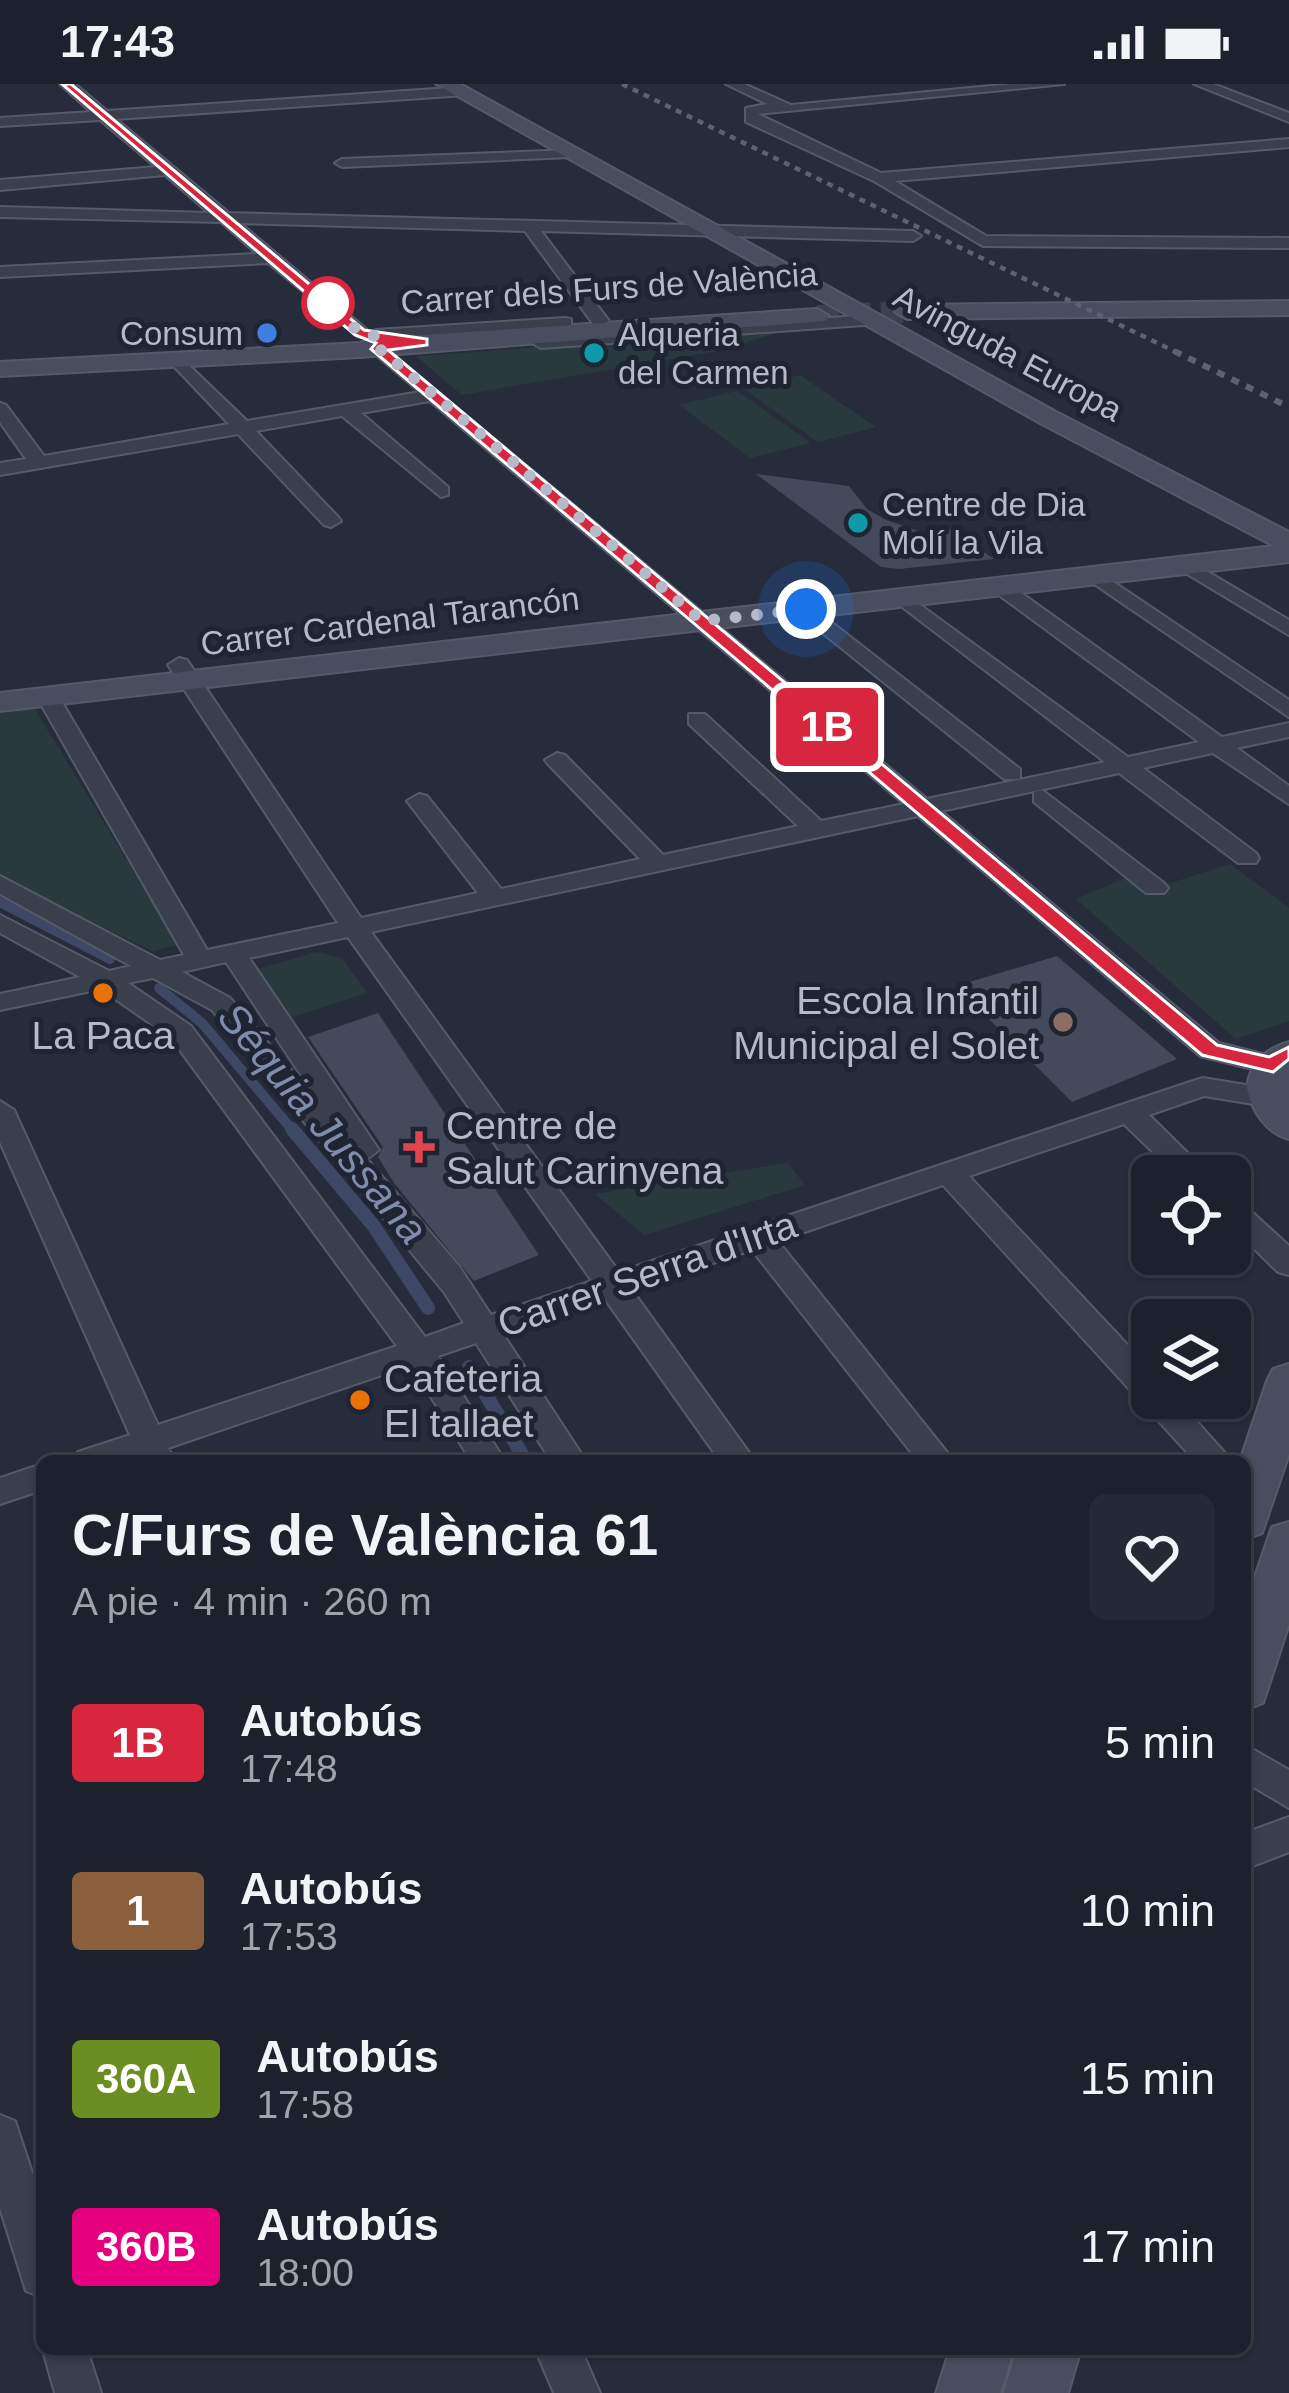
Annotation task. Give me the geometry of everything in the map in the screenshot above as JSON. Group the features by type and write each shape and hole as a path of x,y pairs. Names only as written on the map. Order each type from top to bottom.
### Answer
{"main road":[{"path":"453,88 714,230"},
{"path":"453,88 548,131 714,230"},
{"name":"Avinguda Europa","path":"714,230 847,307 1287,540"},
{"name":"Avinguda Europa","path":"714,230 1287,540"},
{"path":"907,312 1289,308"},
{"name":"Carrer dels Furs de València","path":"373,346 817,316"},
{"path":"0,369 373,346"},
{"name":"Carrer Cardenal Tarancón","path":"694,614 904,598 1186,565 1287,540"},
{"name":"Carrer Cardenal Tarancón","path":"0,686 184,673 1287,540"},
{"name":"Carrer Cardenal Tarancón","path":"0,702 184,673"},
{"path":"1251,1492 1289,1381"},
{"path":"1251,1668 1289,1541"},
{"path":"968,2393 980,2355"},
{"path":"1036,2393 1047,2355"}],"street":[{"path":"68,84 171,170 221,219 239,227 373,346 1210,1050 1279,1086"},
{"path":"733,84 785,107"},
{"path":"1057,84 785,107 752,111 751,119 879,178 983,242 1289,243"},
{"path":"1202,84 1289,118"},
{"path":"0,122 453,88"},
{"path":"879,178 1289,143"},
{"path":"342,163 570,153"},
{"path":"0,184 171,170"},
{"path":"0,212 913,236"},
{"path":"528,224 600,321"},
{"path":"0,272 274,258"},
{"name":"Carrer dels Furs de València","path":"373,346 600,321 847,307"},
{"name":"Carrer dels Furs de València","path":"373,346 459,348 872,320"},
{"name":"Carrer dels Furs de València","path":"422,342 459,348"},
{"path":"176,358 331,520"},
{"path":"0,469 434,395"},
{"path":"0,409 39,463"},
{"path":"346,410 440,491"},
{"path":"1186,565 1289,628"},
{"path":"1094,575 1289,710"},
{"path":"998,586 1289,797"},
{"path":"904,598 1247,858"},
{"path":"817,617 1012,774"},
{"path":"184,673 355,927 734,1455"},
{"path":"48,697 200,960"},
{"path":"697,719 816,830"},
{"path":"0,1002 1289,730"},
{"path":"557,760 658,863"},
{"path":"1042,797 1155,888"},
{"path":"418,801 495,898"},
{"path":"0,884 221,1004 457,1287"},
{"path":"0,923 106,980 181,1032 418,1351 484,1455"},
{"path":"233,953 564,1455"},
{"path":"1203,1087 1210,1050"},
{"name":"Carrer Serra d'Irta","path":"153,1451 484,1328 1203,1087 1279,1086"},
{"path":"0,1110 153,1451"},
{"path":"1129,1112 1174,1155"},
{"path":"948,1172 1131,1369"},
{"path":"1251,1228 1289,1264"},
{"path":"758,1237 932,1455"},
{"path":"1177,1419 1210,1455"},
{"path":"0,1491 36,1479"},
{"path":"1251,1764 1289,1791"},
{"path":"1251,1849 1289,1834"},
{"path":"0,2136 36,2255"},
{"path":"66,2355 78,2393"},
{"path":"560,2355 578,2393"}],"shaded area":[{"path":"786,330 718,351 462,395 416,356"},
{"path":"800,375 876,427 818,442 744,389"},
{"path":"737,391 811,443 750,458 679,405"},
{"path":"35,709 178,945 152,951 0,877 0,713"},
{"path":"1230,864 1289,908 1289,1021 1236,1039 1076,899 1130,876 1155,888"},
{"path":"317,952 342,958 367,993 289,1018 257,969"},
{"path":"788,1163 805,1185 644,1235 595,1194"}],"building":[{"name":"Centre de Dia Molí la Vila","path":"756,474 849,486 867,509 884,519 924,533 947,527 994,559 881,567"},
{"name":"Escola Infantil Municipal el Solet","path":"1057,956 1177,1059 1072,1102 956,986"},
{"name":"Centre de Salut Carinyena","path":"378,1013 539,1255 474,1281 394,1183 378,1157 383,1147 308,1037"}],"waterway":[{"name":"Séquia Jussana","path":"0,902 110,959"},
{"name":"Séquia Jussana","path":"159,988 202,1023 294,1132"},
{"name":"Séquia Jussana","path":"292,1129 373,1225 428,1308"},
{"name":"Séquia Jussana","path":"469,1367 522,1455"}],"tunnel":[{"path":"817,316 907,312"}],"railway":[{"path":"622,84 1180,354"},
{"path":"1174,351 1289,407"}],"bus line":[{"name":"1B","path":"67,84 359,332 381,340 422,342 376,346 1210,1050 1273,1065 1289,1054"}],"place":[{"name":"Consum","path":"267,333"},
{"name":"Alqueria del Carmen","path":"594,353"},
{"name":"Centre de Dia Molí la Vila","path":"858,523"},
{"name":"La Paca","path":"103,993"},
{"name":"Escola Infantil Municipal el Solet","path":"1063,1022"},
{"name":"Centre de Salut Carinyena","path":"419,1147"},
{"name":"Cafeteria El tallaet","path":"360,1400"}],"route":[{"path":"328,303 325,301 359,332 379,337 376,346 702,621 806,609"}]}
